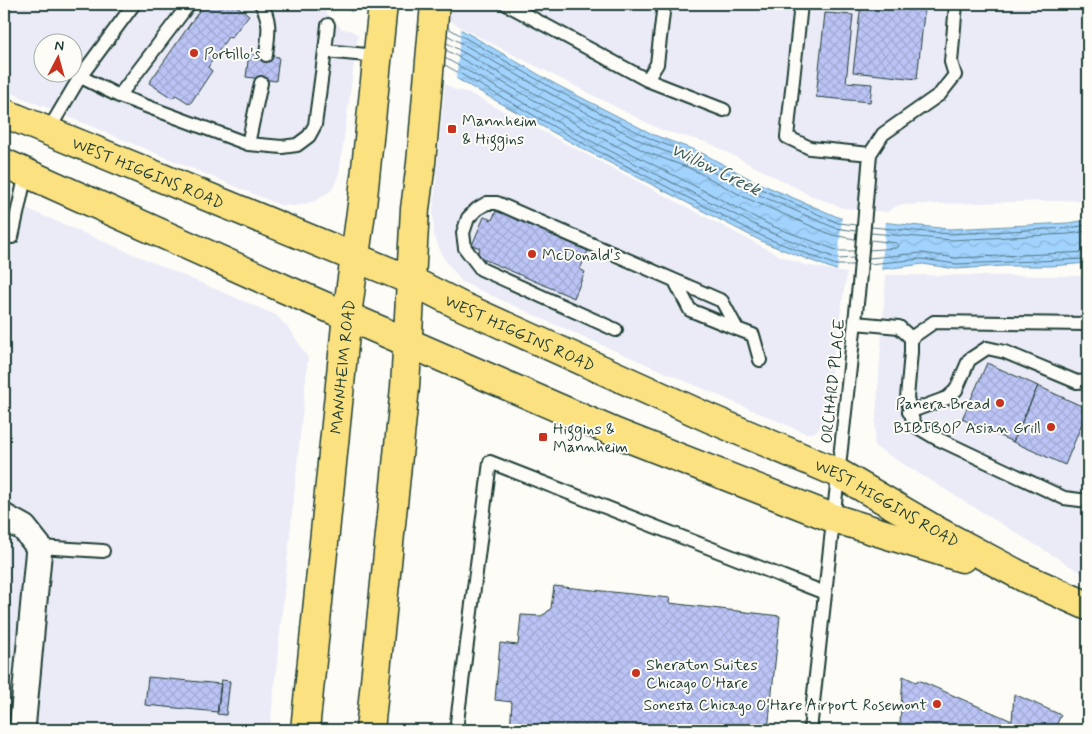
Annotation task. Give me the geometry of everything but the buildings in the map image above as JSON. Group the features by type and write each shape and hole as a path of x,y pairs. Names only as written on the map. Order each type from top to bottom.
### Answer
{"main road":[{"name":"MANNHEIM ROAD","path":"305,730 348,315 356,259 383,4"},
{"path":"370,730 406,387 415,209 435,8"},
{"name":"WEST HIGGINS ROAD","path":"4,113 410,280 459,305 709,418 838,473 939,532 1025,578 1088,606"},
{"name":"WEST HIGGINS ROAD","path":"15,168 285,289 348,315 454,364 616,433 833,518 1025,578"}],"street":[{"path":"6,517 24,528 39,547 22,730"}],"lane":[{"path":"82,68 134,4"},
{"path":"119,96 189,4"},
{"path":"261,4 267,14 269,28 266,55"},
{"path":"506,4 647,80 724,110"},
{"path":"647,80 657,64 664,4"},
{"path":"801,4 787,137 810,148 870,154 883,134 940,94 955,75 951,62 956,4"},
{"path":"82,78 119,96 248,144 282,148 297,145 309,136 315,125 328,25"},
{"path":"325,51 378,51"},
{"path":"48,131 72,82"},
{"path":"248,144 261,83"},
{"name":"ORCHARD PLACE","path":"810,730 855,323 870,154"},
{"path":"12,236 15,168"},
{"path":"616,330 481,269 465,248 463,233 468,218 477,208 487,203 497,203 722,301 738,329"},
{"path":"675,281 690,310 753,335 760,360"},
{"path":"911,338 934,322 1088,324"},
{"path":"855,323 899,327 911,338 907,398 914,425 936,438 1064,498 1088,501"},
{"path":"910,412 947,398 956,390 969,360 986,348 1005,352 1077,382 1088,381"},
{"path":"456,730 490,462 825,593"},
{"path":"39,547 103,551"}],"shaded area":[{"path":"4,4 318,4 342,29 350,30 358,35 339,174 332,190 315,201 296,206 280,205 4,90"},
{"path":"446,4 1088,4 1088,200 898,205 887,212 843,208 810,195 709,143 661,130 444,19"},
{"path":"445,84 455,90 469,93 780,256 805,265 847,273 823,421 820,428 813,433 805,433 462,282 443,257 434,235 433,213"},
{"path":"4,199 276,315 291,331 308,358 270,730 4,730"},
{"path":"886,275 1088,276 1088,577 874,446"}],"water":[{"name":"Willow Creek","path":"340,4 417,4 555,84 654,135 700,152 754,181 840,218 950,229 1068,223 1088,220 1088,263 956,269 923,264 884,269 836,270 765,243 583,149 459,80"}],"pier":[{"path":"353,4 422,4 461,27 456,81 352,16"},
{"path":"842,216 886,221 881,271 837,272"}],"place":[{"name":"Portillo's","path":"194,53"},
{"name":"Mannheim & Higgins","path":"452,129"},
{"name":"McDonald's","path":"532,254"},
{"name":"Panera Bread","path":"1000,403"},
{"name":"BIBIBOP Asian Grill","path":"1051,427"},
{"name":"Higgins & Mannheim","path":"543,437"},
{"name":"Sheraton Suites Chicago O'Hare","path":"636,673"},
{"name":"Sonesta Chicago O'Hare Airport Rosemont","path":"937,704"}]}
